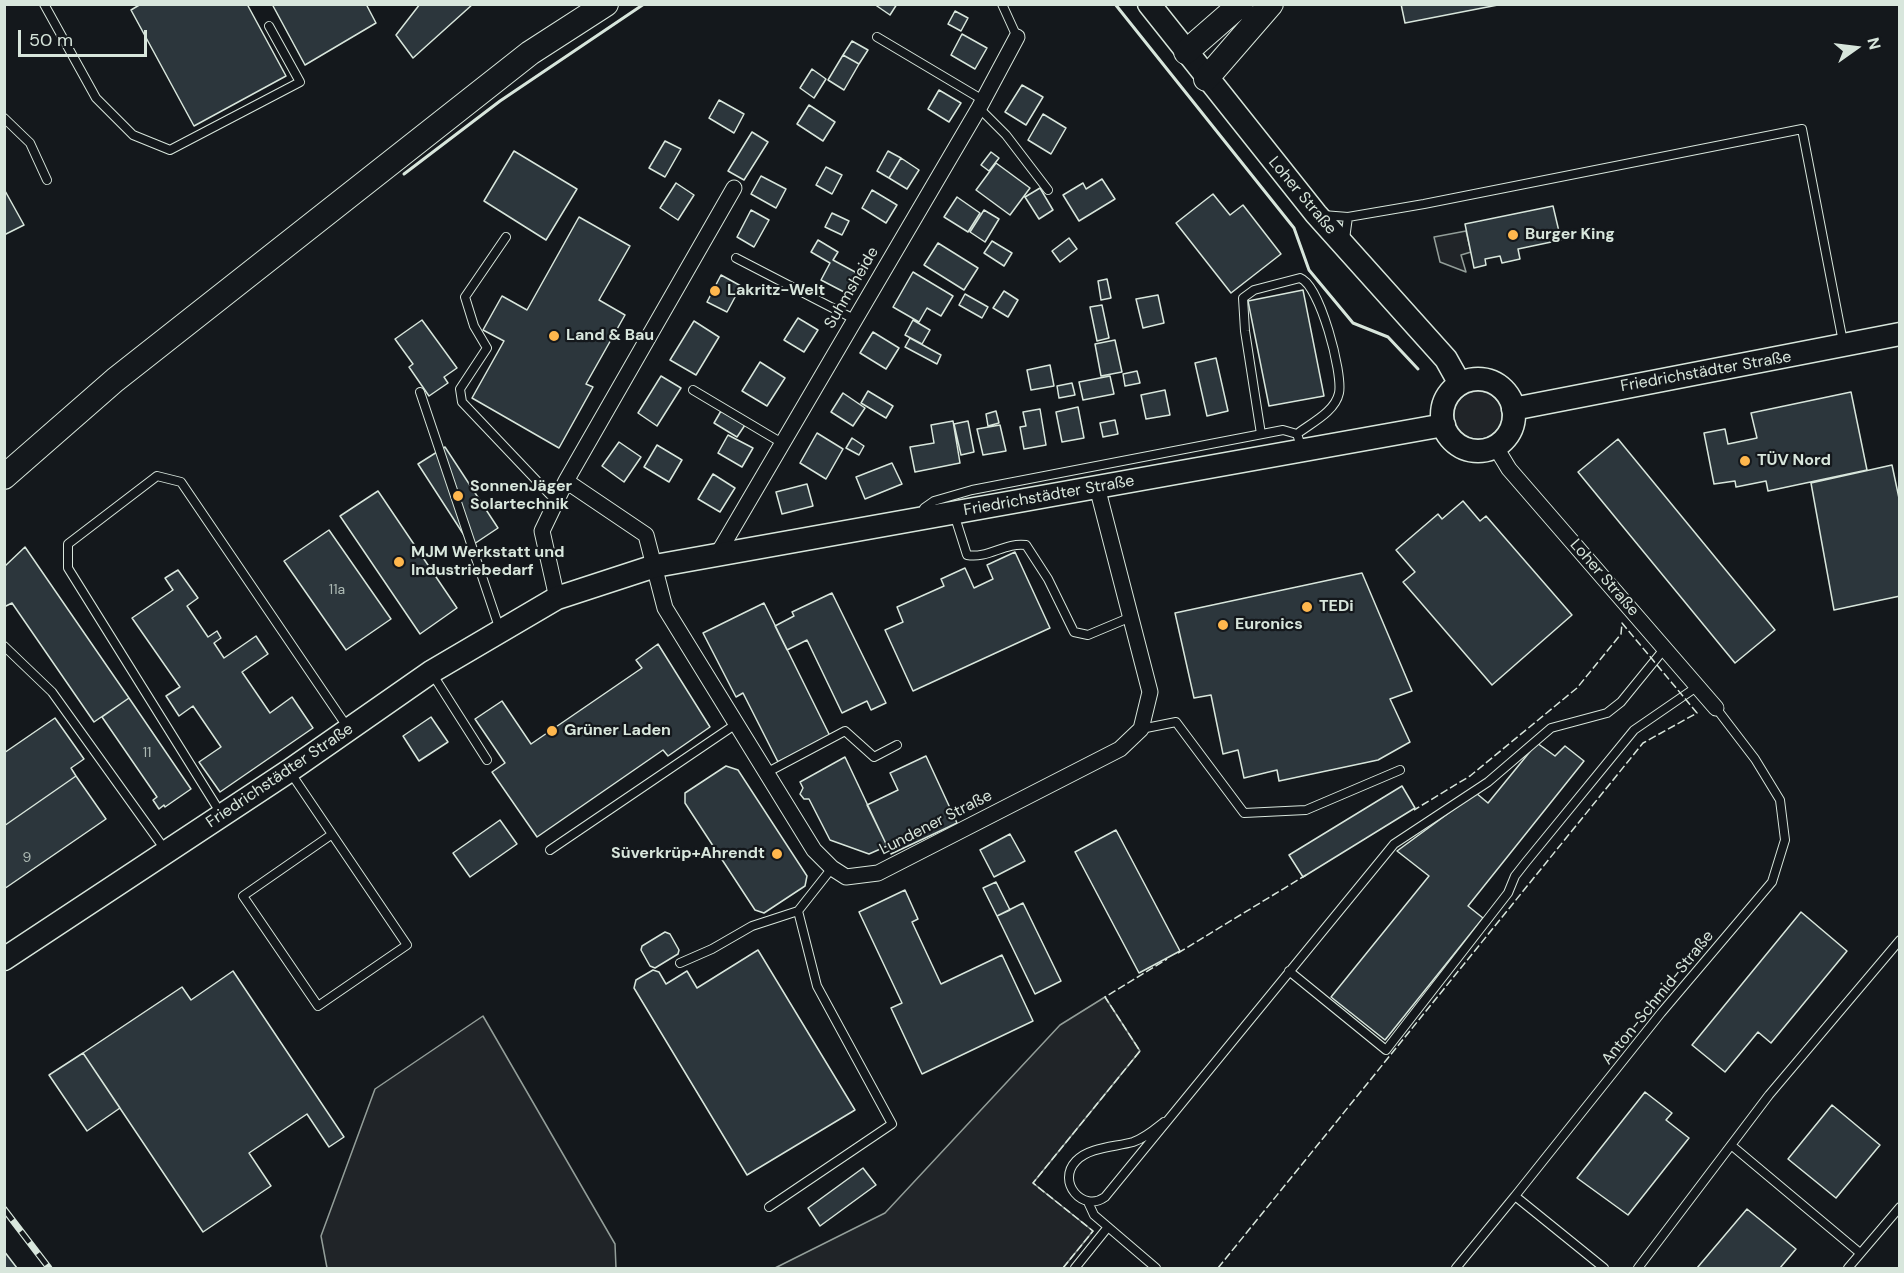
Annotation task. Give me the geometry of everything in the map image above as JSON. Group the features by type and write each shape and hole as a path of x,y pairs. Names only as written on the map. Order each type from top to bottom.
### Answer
{"main road":[{"path":"530,53 576,4"},
{"path":"4,477 116,380 530,53 606,4"},
{"path":"1186,52 1241,4"},
{"path":"1206,79 1271,4"}],"street":[{"name":"Loher Straße","path":"1149,4 1206,79 1316,214 1446,359 1460,384"},
{"name":"Suhmsheide","path":"717,555 981,104 1017,37"},
{"path":"557,597 542,531 566,480 734,188"},
{"name":"Friedrichstädter Straße","path":"1513,409 1899,334"},
{"path":"1474,380 1496,384 1507,395 1513,409 1512,426 1502,441 1495,446 1474,451 1461,447 1450,438 1444,425 1444,405 1450,393 1460,384 1474,380"},
{"name":"Friedrichstädter Straße","path":"4,959 289,771 431,672 557,597 655,566 1097,487 1300,442 1444,425"},
{"name":"Loher Straße","path":"1495,446 1509,469 1716,708"},
{"path":"566,480 646,535 664,608 814,850 832,868"},
{"path":"1097,487 1150,692 1141,729"},
{"name":"Lundener Straße","path":"832,868 846,877 878,873 1120,749 1141,729"}],"lane":[{"path":"44,4 96,98 133,135 170,150 300,82 269,26"},
{"path":"1002,4 1017,37"},
{"path":"877,37 981,104 1048,190"},
{"path":"4,118 30,143 47,180"},
{"path":"1316,214 1348,217 1802,129 1844,346"},
{"path":"1347,250 1344,234 1348,217"},
{"path":"506,237 465,297 474,326 487,348 460,388 462,402 556,501"},
{"path":"736,258 854,320"},
{"path":"925,518 924,508 928,504 957,493 1287,430 1300,442 1335,404 1340,386 1323,314 1312,287 1300,278 1254,290 1243,298 1245,331 1261,434"},
{"path":"693,390 782,443"},
{"path":"420,392 500,631"},
{"path":"222,815 68,568 68,544 157,476 181,482 348,730"},
{"path":"954,513 967,555 978,557 1014,543 1026,545 1048,579 1074,632 1088,635 1131,617"},
{"path":"4,646 52,692 166,852"},
{"path":"1088,1202 1098,1202 1105,1197 1164,1122 1394,844 1488,782 1551,728 1607,713 1621,702 1665,648"},
{"path":"431,672 487,760"},
{"path":"1288,971 1386,1050 1508,893 1515,876 1623,743 1648,720 1698,686"},
{"name":"Anton-Schmid-Straße","path":"1456,1269 1661,1013 1772,882 1785,840 1780,800 1755,759 1716,708"},
{"path":"1141,729 1176,722 1244,813 1306,810 1400,770"},
{"path":"550,850 736,724"},
{"path":"766,773 845,731 874,757 897,746"},
{"path":"289,771 407,945 318,1006 243,897 331,835"},
{"path":"680,963 712,950 752,926 798,911 832,868"},
{"path":"769,1207 892,1124 817,986 798,911"},
{"path":"1638,1269 1769,1095 1899,940"},
{"path":"1156,1269 1094,1215 1088,1202 1072,1189 1067,1178 1068,1170 1078,1159 1146,1137 1164,1122"},
{"path":"1731,1145 1860,1253"},
{"path":"1515,1196 1604,1269"},
{"path":"1848,1269 1899,1207"},
{"path":"1075,1269 1108,1227"}],"shaded area":[{"path":"1466,231 1471,252 1461,255 1466,272 1440,262 1434,237"},
{"path":"1478,391 1495,398 1502,415 1495,432 1478,439 1461,432 1454,415 1461,398"},
{"path":"1105,997 1140,1051 1033,1183 1093,1231 1063,1268 775,1268 885,1213 1060,1025"},
{"path":"483,1016 615,1244 616,1268 327,1268 321,1236 375,1089"}],"building":[{"path":"141,4 247,4 286,76 194,126 131,10"},
{"path":"272,4 366,4 376,23 305,65"},
{"path":"420,4 473,4 413,58 396,35"},
{"path":"874,4 897,4 890,15"},
{"path":"1401,4 1503,4 1405,23"},
{"path":"955,11 968,18 961,31 948,24"},
{"path":"962,34 987,48 975,69 951,55"},
{"path":"852,41 868,50 859,64 843,55"},
{"path":"843,55 859,64 844,90 828,80"},
{"path":"812,69 826,79 814,98 800,88"},
{"path":"1022,85 1043,97 1026,125 1005,112"},
{"path":"939,90 961,103 949,122 928,109"},
{"path":"719,100 744,114 734,133 709,118"},
{"path":"809,105 835,122 823,141 797,124"},
{"path":"1043,114 1066,128 1051,154 1028,140"},
{"path":"752,132 768,142 744,180 728,171"},
{"path":"665,141 681,149 665,177 649,168"},
{"path":"514,151 577,189 546,240 484,201"},
{"path":"888,151 901,158 889,178 877,171"},
{"path":"991,152 999,158 989,171 981,165"},
{"path":"901,158 919,170 907,189 889,178"},
{"path":"996,163 1030,188 1010,215 976,190"},
{"path":"826,167 842,175 832,194 816,185"},
{"path":"761,176 786,189 776,208 751,194"},
{"path":"1102,179 1115,199 1079,221 1063,195 1083,183 1086,189"},
{"path":"676,183 694,195 678,220 660,208"},
{"path":"1040,188 1053,210 1039,219 1025,197"},
{"path":"4,189 24,225 4,235"},
{"path":"872,190 897,205 886,223 862,208"},
{"path":"1213,194 1230,215 1243,205 1281,254 1231,293 1176,223"},
{"path":"957,197 980,213 968,232 944,217"},
{"name":"Burger King","path":"1553,206 1561,240 1518,249 1520,259 1502,263 1500,256 1485,259 1486,265 1474,268 1465,224"},
{"path":"751,210 769,220 754,247 737,237"},
{"path":"984,210 999,219 985,242 970,232"},
{"path":"832,213 849,221 842,235 825,227"},
{"name":"Land & Bau","path":"579,217 630,246 599,300 625,315 586,384 593,387 559,448 472,398 504,341 483,330 502,296 527,310"},
{"path":"1069,238 1077,249 1060,262 1052,251"},
{"path":"818,240 838,252 833,260 857,273 846,293 821,280 830,263 811,252"},
{"path":"992,241 1012,253 1004,266 984,253"},
{"path":"938,243 978,268 964,290 924,265"},
{"path":"913,272 953,296 941,316 927,308 919,322 893,307"},
{"path":"721,275 741,286 727,312 707,302"},
{"path":"1107,279 1111,298 1101,300 1098,281"},
{"path":"1303,290 1324,396 1269,406 1248,301"},
{"path":"1004,291 1018,300 1008,317 993,308"},
{"path":"965,294 988,307 982,318 959,305"},
{"path":"1158,295 1164,323 1143,328 1136,299"},
{"path":"1102,305 1109,338 1097,341 1090,307"},
{"path":"798,318 818,330 804,352 784,340"},
{"path":"422,320 457,368 444,377 448,383 429,396 409,367 413,364 395,339"},
{"path":"913,320 930,330 922,344 905,335"},
{"path":"694,321 719,337 696,375 670,360"},
{"path":"873,332 899,348 886,369 860,353"},
{"path":"910,338 941,355 937,364 905,347"},
{"path":"1115,340 1122,372 1101,376 1095,344"},
{"path":"1216,358 1228,411 1207,416 1195,363"},
{"path":"760,362 785,378 767,406 742,391"},
{"path":"1050,365 1054,386 1031,390 1027,370"},
{"path":"1137,371 1140,383 1125,386 1123,374"},
{"path":"661,376 681,388 657,426 638,413"},
{"path":"1110,376 1114,394 1083,400 1079,382"},
{"path":"1072,383 1075,395 1059,398 1057,386"},
{"path":"1165,390 1170,415 1146,419 1141,395"},
{"path":"868,391 893,406 886,418 861,403"},
{"path":"1851,392 1867,470 1768,491 1766,481 1736,487 1735,481 1714,484 1704,433 1725,429 1728,444 1757,438 1751,413"},
{"path":"843,393 865,408 853,426 831,412"},
{"path":"1078,407 1084,438 1062,442 1056,412"},
{"path":"1040,409 1046,445 1024,449 1020,427 1026,426 1023,412"},
{"path":"721,411 745,425 737,437 714,423"},
{"path":"996,411 999,423 988,426 986,414"},
{"path":"1115,420 1118,434 1103,437 1100,423"},
{"path":"953,421 960,463 915,472 910,447 934,443 931,425"},
{"path":"968,421 974,452 961,455 954,424"},
{"path":"1000,425 1006,451 983,455 977,429"},
{"path":"817,433 843,449 826,479 800,463"},
{"path":"728,435 753,448 742,467 718,453"},
{"path":"852,438 864,446 859,455 846,448"},
{"path":"1618,439 1775,630 1735,663 1578,472"},
{"path":"619,442 641,457 624,482 602,466"},
{"path":"657,445 682,460 669,482 644,467"},
{"name":"SonnenJäger Solartechnik","path":"445,447 498,528 471,546 418,464"},
{"path":"892,463 902,484 865,499 856,477"},
{"path":"1892,465 1900,503 1900,596 1834,610 1811,483"},
{"path":"713,474 735,488 720,512 698,499"},
{"path":"807,484 813,506 782,514 776,492"},
{"name":"MJM Werkstatt und Industriebedarf","path":"378,491 457,608 420,634 340,516"},
{"path":"1463,501 1480,521 1486,516 1572,615 1492,685 1403,582 1415,572 1396,550 1438,514 1442,519"},
{"path":"329,530 391,619 346,650 284,561"},
{"path":"25,547 129,698 94,722 12,603 4,607 4,567"},
{"path":"1015,552 1050,628 913,691 885,630 903,622 897,607 944,586 941,579 965,568 974,588 993,579 987,565"},
{"path":"178,570 198,598 187,606 208,637 217,631 221,638 214,643 224,658 256,636 268,654 242,672 270,713 292,697 313,728 220,792 199,762 221,747 193,706 179,716 166,696 180,687 132,618 173,590 165,578"},
{"path":"1362,573 1412,691 1390,699 1410,742 1378,760 1279,781 1277,770 1244,778 1238,750 1223,754 1211,695 1194,698 1175,613"},
{"path":"832,593 886,703 871,710 867,701 842,713 807,640 787,650 775,626 794,616 792,612"},
{"path":"764,603 830,736 778,762 743,693 736,697 703,633"},
{"path":"658,644 710,727 668,756 663,750 537,837 492,772 505,763 475,719 502,701 531,744 642,668 636,660"},
{"path":"129,698 191,789 159,809 153,800 157,797 102,717"},
{"path":"431,717 448,742 419,761 403,736"},
{"path":"55,718 84,759 71,768 76,776 4,826 4,753"},
{"path":"1537,743 1555,756 1565,746 1584,761 1468,906 1483,918 1385,1040 1331,997 1429,876 1397,851 1476,793 1488,803"},
{"path":"926,756 957,823 891,854 867,805 898,790 890,773"},
{"path":"845,757 887,846 869,854 830,840 809,799 804,799 800,794 803,788 800,782"},
{"path":"726,766 738,770 807,876 805,886 764,913 755,910 685,803 685,793"},
{"path":"76,776 106,819 4,889 4,826"},
{"path":"1402,786 1415,808 1303,877 1289,855"},
{"path":"500,820 517,844 470,877 453,853"},
{"path":"1116,830 1180,951 1139,973 1075,852"},
{"path":"1010,834 1025,861 994,877 980,850"},
{"path":"996,882 1010,910 997,916 983,888"},
{"path":"905,890 918,919 912,922 941,984 1002,955 1033,1021 922,1074 891,1008 902,1003 859,912"},
{"path":"1023,903 1061,981 1035,994 997,916"},
{"path":"1801,912 1847,951 1771,1043 1758,1032 1725,1072 1692,1045"},
{"path":"665,932 670,934 679,950 678,954 655,968 650,966 641,950 642,946"},
{"path":"758,950 855,1110 747,1175 634,988 636,980 653,970 659,972 666,984 687,971 697,988"},
{"path":"233,971 344,1137 329,1147 307,1114 249,1153 271,1186 203,1232 83,1053 182,987 191,1000"},
{"path":"83,1053 120,1108 87,1131 49,1075"},
{"path":"1645,1092 1672,1113 1666,1120 1689,1138 1628,1215 1577,1178"},
{"path":"1832,1105 1880,1145 1836,1198 1788,1159"},
{"path":"863,1168 876,1185 820,1226 808,1208"},
{"path":"1747,1209 1796,1249 1780,1268 1697,1268"},
{"path":"4,1251 17,1268 4,1268"}],"railway":[{"path":"4,1209 49,1268"}],"fence":[{"path":"1218,1268 1643,743 1697,713 1622,623 1621,634 1577,688 1470,776 1414,810"},
{"path":"1178,953 1306,875"},
{"path":"1063,1268 1093,1231 1033,1183 1140,1051 1105,997 1167,959"}],"wall":[{"path":"404,174 500,101 644,4"},
{"path":"1115,4 1294,228 1309,270 1353,323 1388,337 1418,369"}],"place":[{"name":"Burger King","path":"1513,235"},
{"name":"Lakritz-Welt","path":"715,291"},
{"name":"Land & Bau","path":"554,336"},
{"name":"TÜV Nord","path":"1745,461"},
{"name":"SonnenJäger Solartechnik","path":"458,496"},
{"name":"MJM Werkstatt und Industriebedarf","path":"399,562"},
{"name":"TEDi","path":"1307,607"},
{"name":"Euronics","path":"1223,625"},
{"name":"Grüner Laden","path":"552,731"},
{"name":"Süverkrüp+Ahrendt","path":"777,854"}]}
